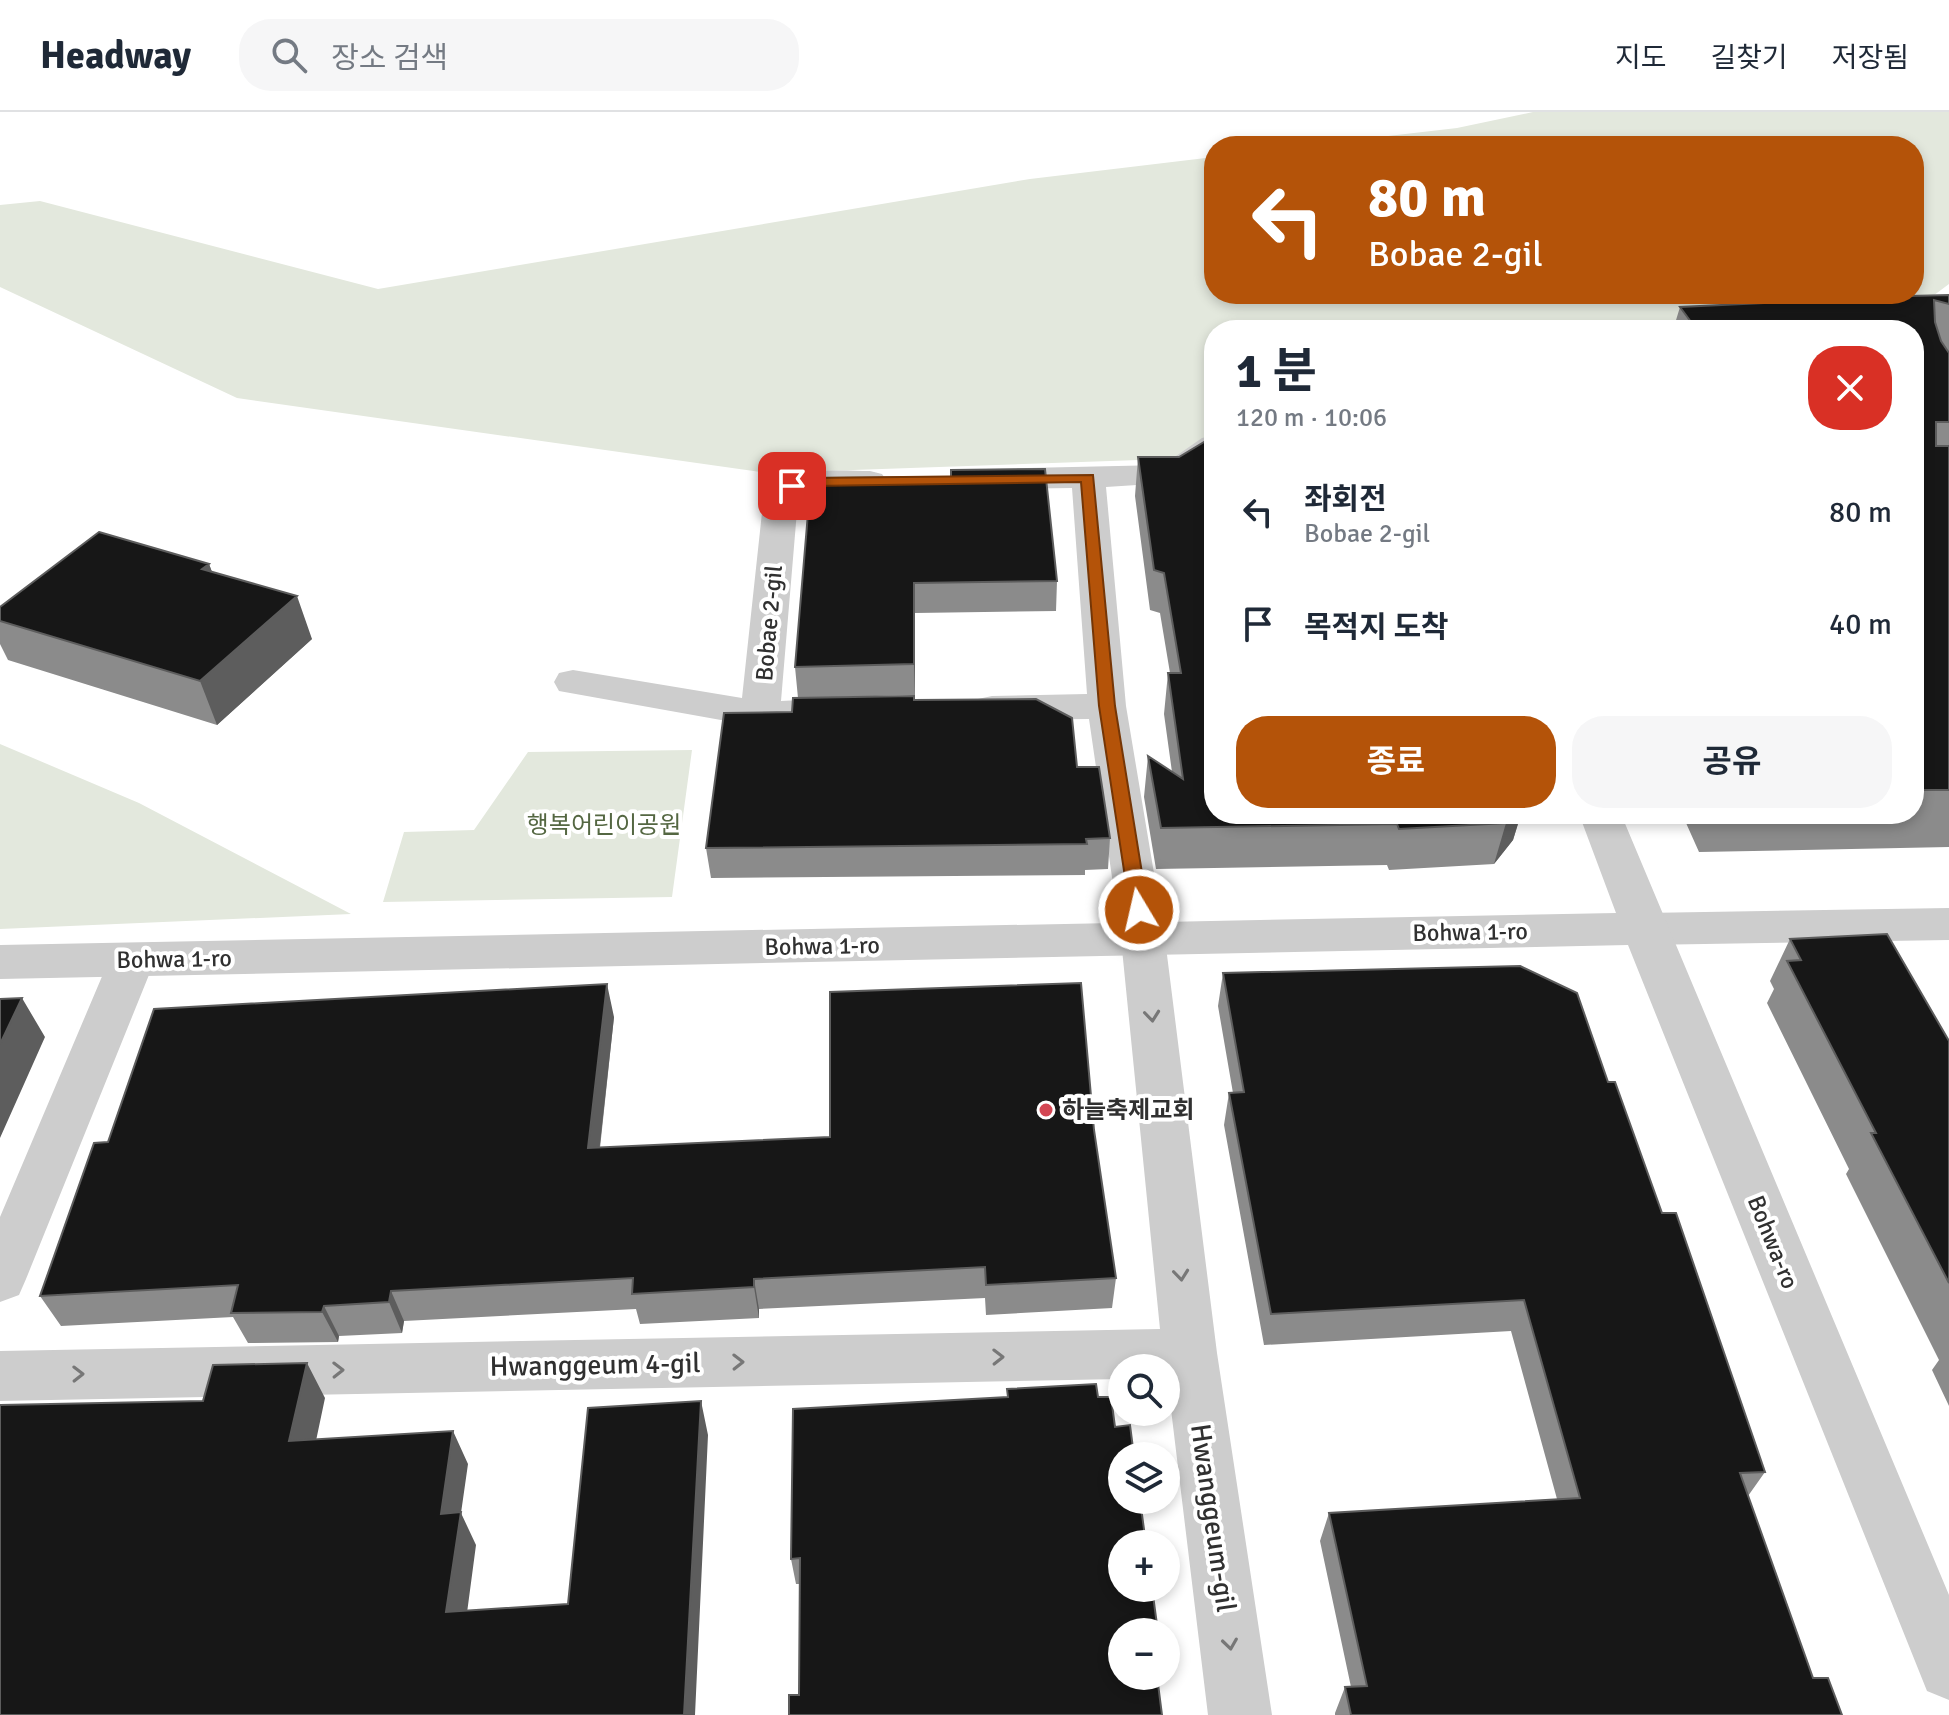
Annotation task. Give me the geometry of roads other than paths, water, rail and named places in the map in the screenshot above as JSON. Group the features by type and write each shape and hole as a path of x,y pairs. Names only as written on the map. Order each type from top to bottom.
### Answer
{"street":[{"path":"949,480 1171,475 1204,452"},
{"path":"1088,478 1107,706 1143,939"},
{"name":"Bobae 2-gil","path":"855,711 760,714 781,494 792,486 811,482 903,481"},
{"path":"573,682 760,714"},
{"path":"965,709 1107,706"},
{"name":"Bohwa-ro","path":"1604,824 1644,929 1949,1669"},
{"name":"Bohwa 1-ro","path":"0,962 1949,924"},
{"name":"Hwanggeum-gil","path":"1143,939 1190,1353 1240,1715"},
{"path":"0,1279 132,960"},
{"name":"Hwanggeum 4-gil","path":"0,1376 1190,1353"}],"place":[{"name":"하늘축제교회","path":"1046,1110"}],"park label":[{"name":"행복어린이공원","path":"604,825"}]}
